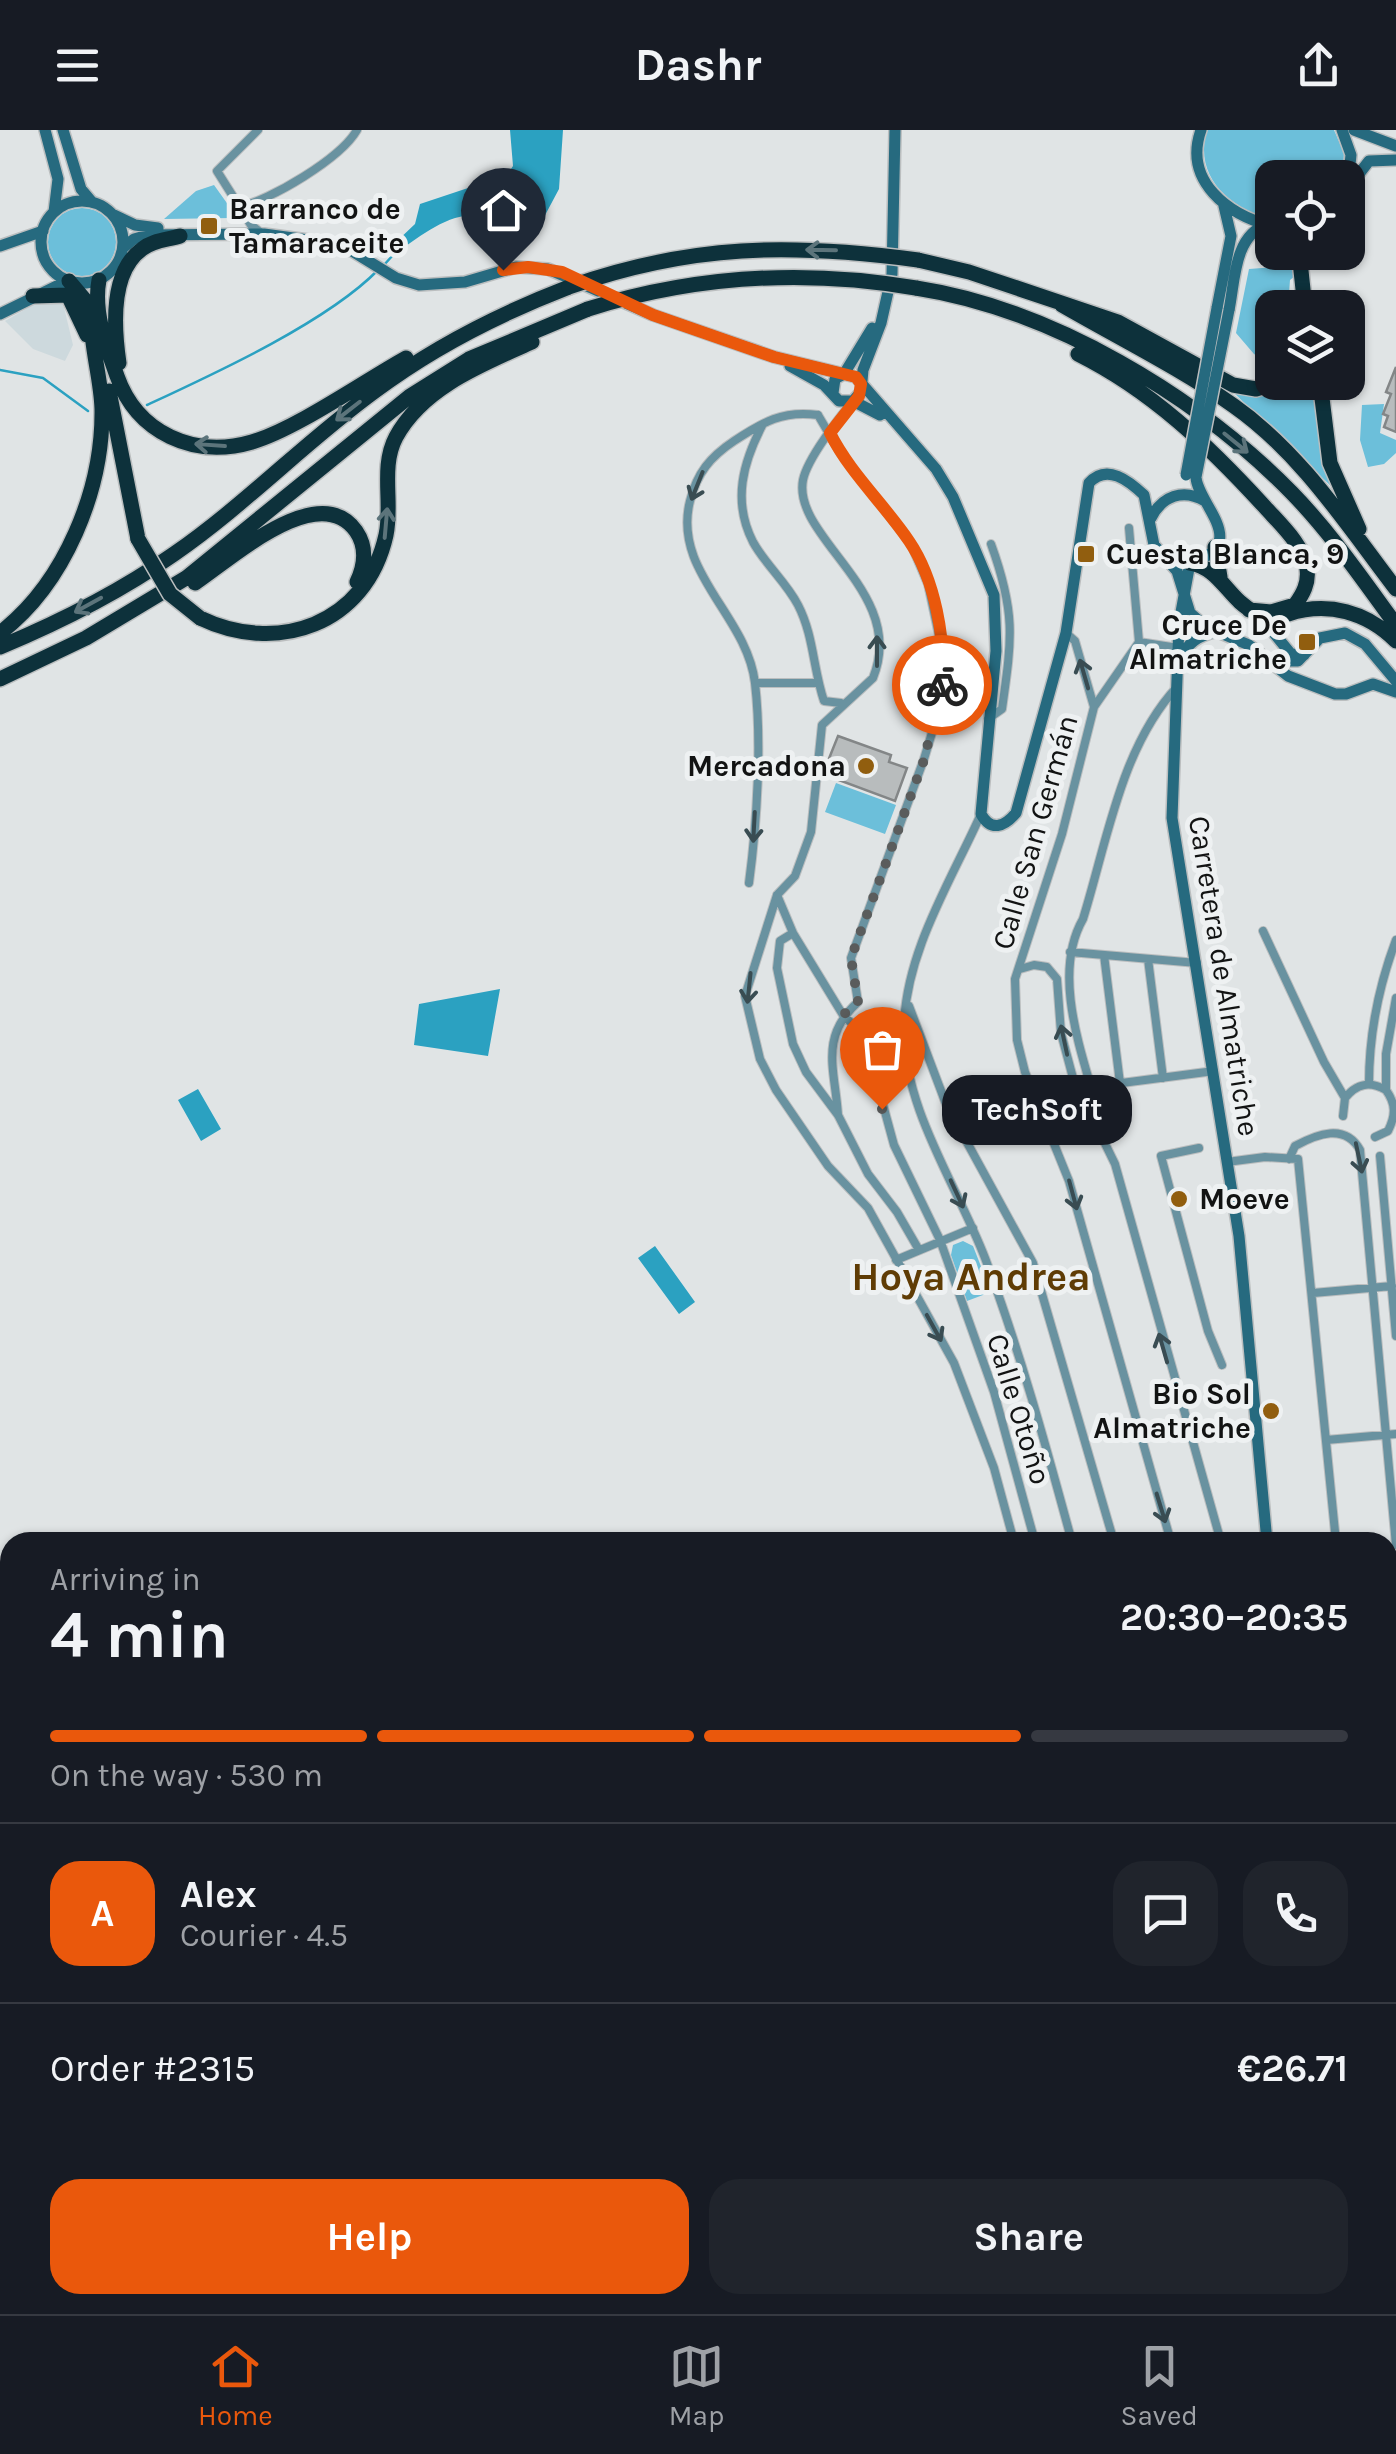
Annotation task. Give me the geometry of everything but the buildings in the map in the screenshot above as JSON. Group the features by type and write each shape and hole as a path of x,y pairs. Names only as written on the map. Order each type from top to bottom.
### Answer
{"highway":[{"path":"123,392 116,322 125,274 132,259 146,246 180,236"},
{"path":"35,295 68,295 138,416 160,433 206,447 256,441 518,303 606,274 710,251 846,250 969,272 1118,322 1232,385 1255,389"},
{"path":"68,281 86,300 100,348 138,539 170,594 200,618 246,635 274,636 301,630 342,607 371,572 387,531 388,466 397,435 421,407 456,378 588,309 678,285 742,277 860,278 924,289 1028,320 1123,365 1174,395 1293,494 1396,625"},
{"path":"0,633 28,608 59,567 87,496 102,430 100,280"},
{"path":"924,289 1082,355 1128,381 1210,446 1296,544 1308,570 1296,605 1271,612 1248,610"},
{"path":"0,647 63,619 173,555 373,392 432,351 518,303"},
{"path":"1062,305 1235,407 1282,448 1318,487 1396,590"},
{"path":"5,677 86,638 186,578 410,396 469,359 529,337"},
{"path":"1322,400 1326,442 1340,493 1363,535 1396,581"},
{"path":"5,677 88,647 304,514 323,512 342,517 363,542 362,571 342,607"},
{"path":"1214,547 1221,580"},
{"path":"1190,563 1204,566 1221,580 1238,603 1269,618 1300,610 1354,613 1379,625 1396,641"}],"main road":[{"path":"45,130 58,179 54,212 43,231 42,249 47,264 68,281"},
{"path":"63,130 81,189 92,202 135,225 217,234"},
{"path":"853,401 859,396 892,274 894,130"},
{"path":"1201,130 1197,142 1198,168 1207,188 1222,202 1255,219"},
{"path":"1342,130 1350,160"},
{"path":"1354,130 1396,146"},
{"path":"1365,167 1369,162 1396,160"},
{"path":"54,212 70,203 92,202"},
{"path":"1151,519 1159,505 1176,495 1191,476 1223,309 1231,236 1230,218 1222,202"},
{"path":"0,314 68,281 100,280 118,264 123,248 122,229 113,214"},
{"path":"0,246 43,231"},
{"path":"123,248 139,236 264,234 323,242 361,256 412,284 443,285 516,268 548,269 653,315 774,357 856,377 936,469 953,497 994,595 998,620 981,814 986,823 995,827 1007,824 1016,813 1066,633 1089,482 1096,476 1110,473 1124,478 1144,495 1151,519 1151,538 1176,571 1190,613 1234,637 1288,676 1335,694 1385,686 1396,692"},
{"path":"1223,309 1244,241 1255,234"},
{"path":"35,295 47,264"},
{"path":"826,404 833,384 844,374 884,307"},
{"path":"774,357 826,404"},
{"path":"826,404 853,401 896,426"},
{"path":"1163,557 1190,563 1206,556 1214,547 1219,522 1191,476"},
{"path":"1144,495 1176,495 1205,501"},
{"name":"Carretera de Almatriche","path":"1190,563 1182,596 1178,648 1172,818 1239,1236 1266,1532"},
{"path":"1281,616 1273,625 1273,632 1292,654 1304,656"},
{"path":"1177,681 1184,651 1195,639 1217,631"},
{"path":"1263,657 1280,664 1304,656 1320,638 1332,633 1356,637 1396,681"},
{"path":"1363,687 1370,676 1372,653"}],"street":[{"path":"258,130 217,171 251,225 264,234"},
{"path":"238,207 254,204 302,175 342,147 357,130"},
{"path":"853,401 811,460 802,493 809,514 856,576 874,616 879,648 873,678 822,725 812,832 795,876 777,895 745,996 760,1059 776,1090 828,1166 868,1208 954,1363 994,1468 1011,1532"},
{"path":"749,883 756,816 755,683 747,650 734,621 698,571 686,518 695,481 713,455 765,420 826,404 830,433 840,454 912,544 928,584 943,654 938,713 851,958 858,1002 843,1015 831,1038 838,1116"},
{"path":"765,420 746,456 740,489 744,516 753,542 797,602 812,639 824,701 836,706 848,700"},
{"path":"1129,528 1138,642 1178,648"},
{"path":"988,719 1002,708 1012,622 1008,592 991,544"},
{"name":"Calle San Germán","path":"1066,633 1075,642 1094,707"},
{"name":"Calle San Germán","path":"1138,642 1094,707 1014,997 1024,1072 1069,1180 1168,1532"},
{"path":"1177,681 1147,726 1131,762 1070,952 1072,1012 1091,1087 1214,1071"},
{"path":"755,683 818,683"},
{"path":"981,814 912,974 904,1030 919,1112 973,1228 1028,1380 1069,1532"},
{"name":"Calle Otoño","path":"777,895 793,932 843,1015 864,1035 894,1144 940,1240 994,1392 1032,1532"},
{"path":"1263,931 1345,1098 1342,1116"},
{"path":"793,932 780,941 777,968 794,1044 806,1072 838,1116 868,1174 919,1250"},
{"path":"1368,1084 1369,1039 1381,980 1396,940"},
{"path":"1070,952 1196,963"},
{"path":"1104,955 1120,1083"},
{"path":"1148,959 1163,1078"},
{"path":"1020,969 1047,967 1057,979 1061,1033 1074,1078 1115,1164 1217,1532"},
{"path":"1375,1137 1394,1123 1395,1106 1386,1090 1386,1054 1396,998"},
{"path":"908,1002 946,1104 1032,1264 1111,1532"},
{"path":"1345,1098 1368,1084 1386,1090"},
{"path":"1289,1159 1295,1146 1308,1139 1342,1133 1354,1140 1362,1168 1372,1288 1391,1435 1395,1532"},
{"path":"1198,1148 1161,1156 1203,1313 1222,1364"},
{"path":"1380,1156 1396,1336"},
{"path":"1228,1162 1298,1159 1335,1532"},
{"path":"896,1260 973,1228"},
{"path":"1314,1293 1394,1286"},
{"path":"1326,1440 1391,1435"}],"shaded area":[{"path":"510,130 563,130 559,189 543,219 460,217 430,230 393,255 395,243 415,224 420,204 507,175 513,166"},
{"path":"1207,130 1334,130 1344,153 1343,160 1255,160 1255,214 1218,188 1205,162"},
{"path":"214,185 234,213 231,218 164,219 196,191"},
{"path":"82,208 106,218 116,242 106,266 82,276 58,266 48,242 58,218"},
{"path":"1249,269 1294,270 1295,276 1290,280 1289,290 1255,290 1255,355 1236,333"},
{"path":"61,295 73,345 65,361 33,349 5,321 40,301"},
{"path":"1231,390 1255,391 1255,400 1316,400 1334,489"},
{"path":"1384,404 1380,433 1396,440 1396,453 1384,464 1368,467 1360,440 1362,405"},
{"path":"836,783 896,805 885,834 825,812"},
{"path":"500,989 488,1056 414,1045 419,1004"},
{"path":"198,1089 221,1129 201,1141 178,1100"},
{"path":"963,1241 973,1246 991,1292 967,1301 951,1255 953,1245"},
{"path":"655,1246 695,1302 679,1314 638,1258"}],"waterway":[{"name":"Barranco de Tamaraceite","path":"384,265 393,255"},
{"name":"Barranco de Tamaraceite","path":"147,405 301,327 378,270"},
{"path":"0,370 43,378 88,411"}],"way so far":[{"path":"882,1109 864,1035 843,1015 858,1002 851,958 924,760 942,685"}],"place":[{"name":"Barranco de Tamaraceite","path":"209,226"},
{"name":"Cuesta Blanca, 9","path":"1086,554"},
{"name":"Cruce De Almatriche","path":"1307,642"},
{"name":"Mercadona","path":"866,766"},
{"name":"TechSoft","path":"882,1109"},
{"name":"Moeve","path":"1179,1199"},
{"name":"Bio Sol Almatriche","path":"1271,1411"}],"district":[{"name":"Hoya Andrea","path":"971,1276"}],"route":[{"path":"503,270 528,267 562,272 653,315 774,357 856,377 861,392 830,433 840,454 912,544 938,623 942,685"}]}
